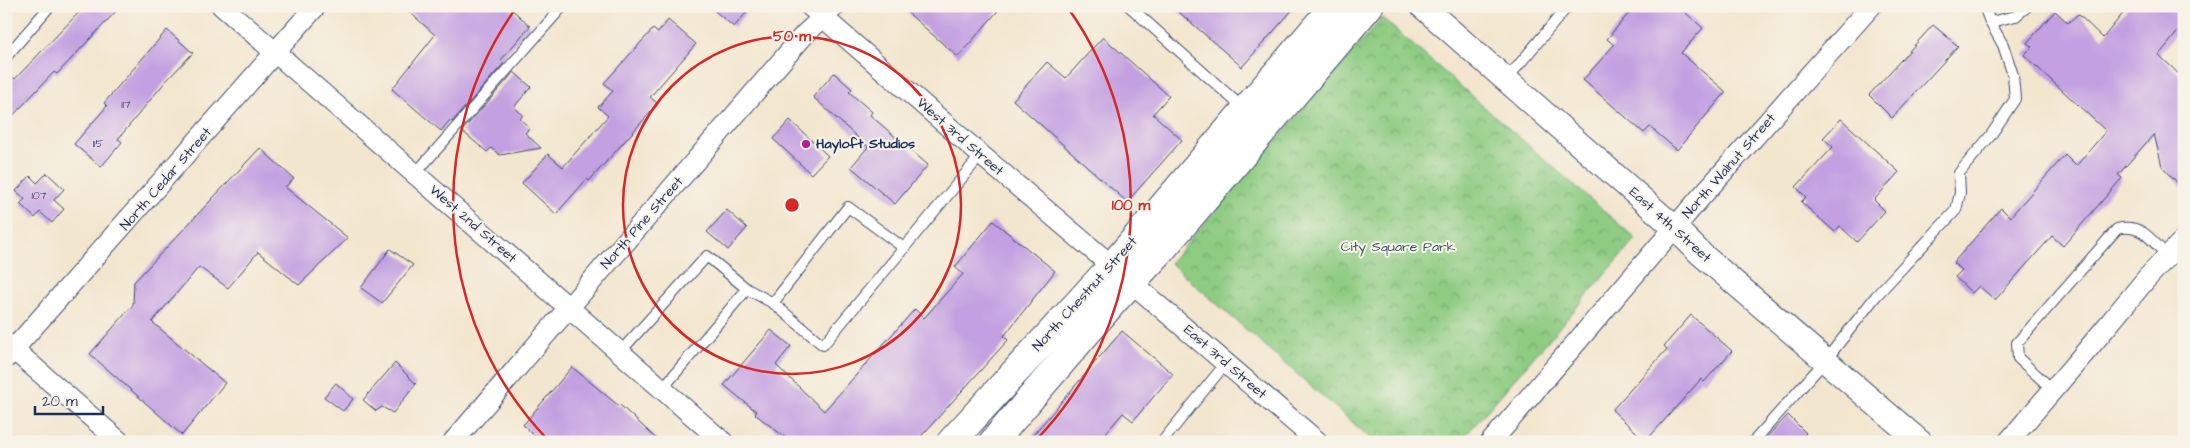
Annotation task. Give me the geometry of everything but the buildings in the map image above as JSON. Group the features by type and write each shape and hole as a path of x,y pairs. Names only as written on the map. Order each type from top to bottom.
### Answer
{"main road":[{"name":"North Chestnut Street","path":"951,442 1122,274 1369,6"},
{"name":"North Chestnut Street","path":"993,442 1114,301 1122,274 1245,110 1331,7"}],"street":[{"name":"West 2nd Street","path":"222,6 620,352 713,438"},
{"name":"North Cedar Street","path":"9,351 316,6"},
{"name":"East 4th Street","path":"1422,6 1675,228 1701,254 1920,442"},
{"name":"North Walnut Street","path":"1491,442 1675,228 1871,6"},
{"name":"West 3rd Street","path":"822,10 980,155 1122,274"},
{"name":"North Pine Street","path":"453,442 804,35 822,10"},
{"path":"2008,442 2167,256 2184,239"},
{"name":"East 3rd Street","path":"1122,274 1318,442"},
{"path":"9,351 120,442"}],"lane":[{"path":"6,57 50,6"},
{"path":"414,174 563,6"},
{"path":"1129,6 1245,110"},
{"path":"1506,80 1568,6"},
{"path":"1753,442 1825,361 1876,296 1956,210 1960,194 1959,173 1991,136 2015,99 2013,76 2003,45 1990,22 1984,6"},
{"path":"1990,22 2016,16 2028,6"},
{"path":"620,352 706,256 747,289 773,302 824,345 980,155"},
{"path":"773,302 848,207 904,248"},
{"path":"2053,390 2018,358 2017,343 2117,229 2128,226 2146,234 2167,256"},
{"path":"662,389 747,289"},
{"path":"1162,442 1226,364"}],"green space":[{"name":"City Square Park","path":"1382,18 1636,239 1460,442 1375,442 1170,263"}],"place":[{"name":"Hayloft Studios","path":"806,144"}]}
